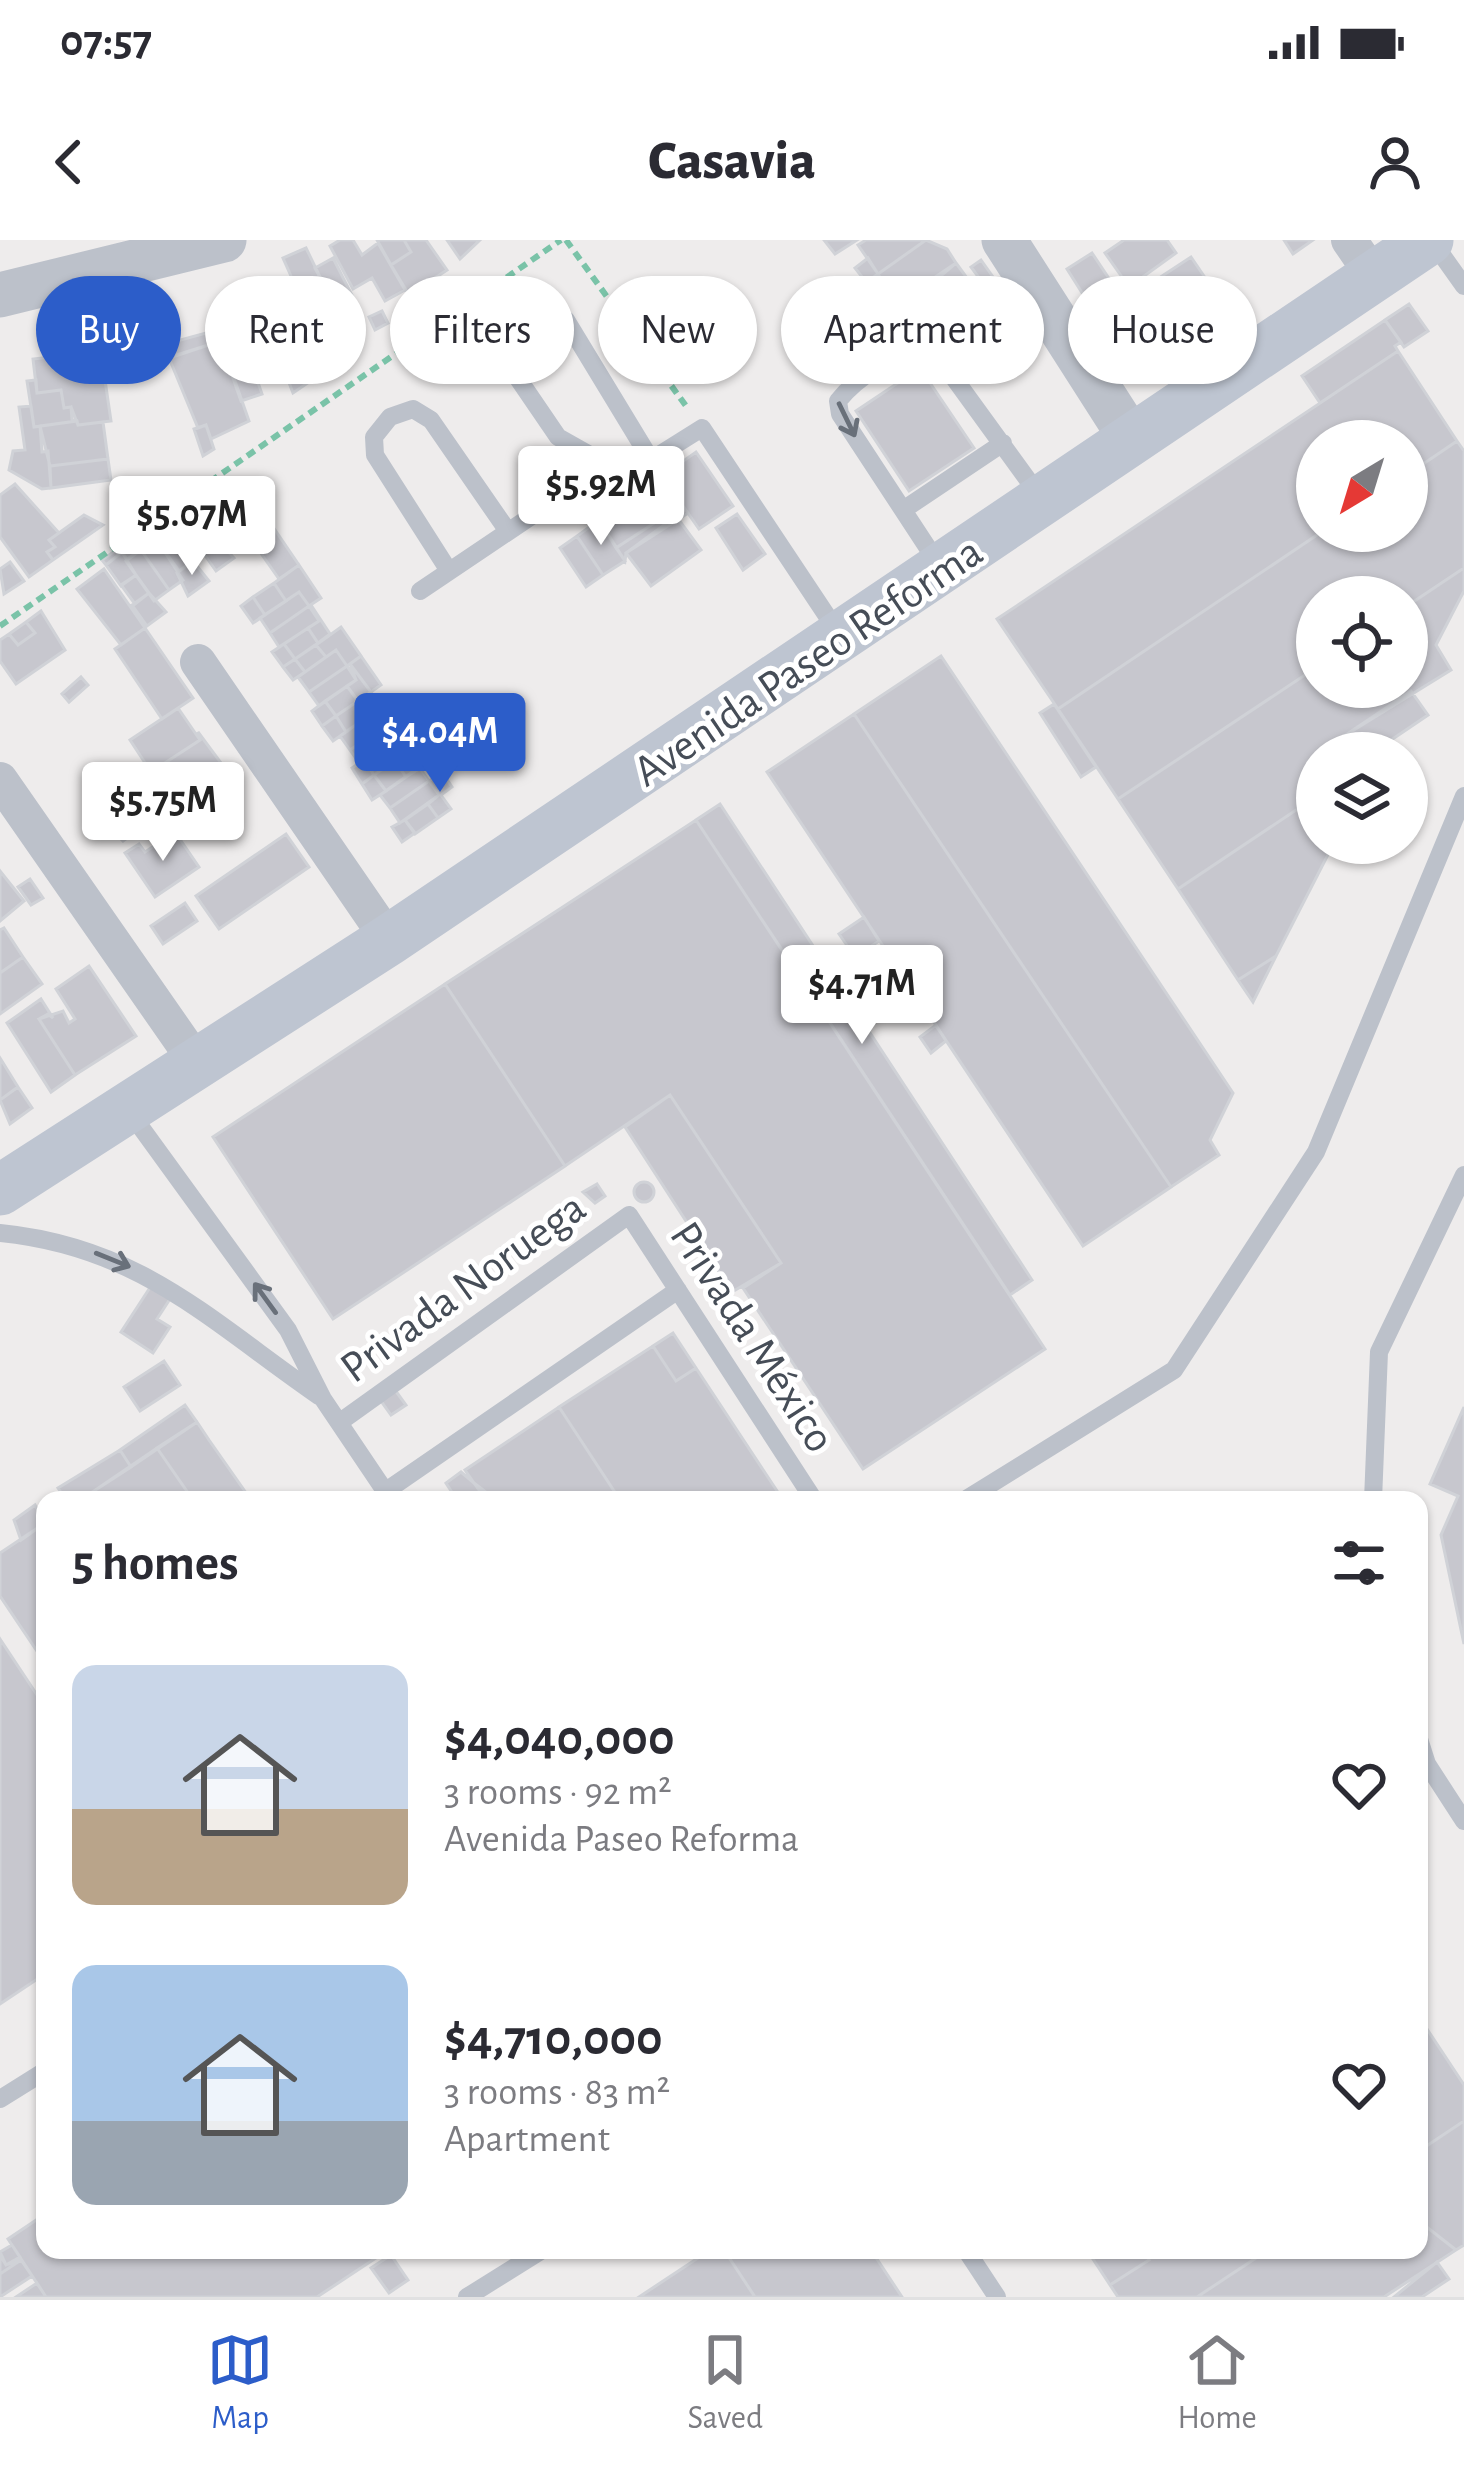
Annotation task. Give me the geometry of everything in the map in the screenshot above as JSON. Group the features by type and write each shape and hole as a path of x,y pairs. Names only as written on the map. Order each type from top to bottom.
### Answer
{"main road":[{"name":"Avenida Paseo Reforma","path":"0,1190 389,940 1044,502 1132,440 1361,257 1430,240"}],"street":[{"path":"0,295 224,240"},
{"path":"1004,240 1132,440"},
{"path":"198,662 389,940"},
{"path":"0,780 197,1063"}],"lane":[{"path":"1430,240 1464,286"},
{"path":"613,468 558,437 500,352 501,335 519,315 550,310 566,320 651,460"},
{"path":"942,569 840,414 838,401 847,389 916,346 930,345 1044,502"},
{"path":"448,571 375,454 374,437 390,417 413,409 431,420 508,530"},
{"path":"420,591 508,530 613,468 651,460 703,428 842,638"},
{"path":"903,510 1003,443"},
{"path":"979,1491 1174,1370 1316,1152 1464,796"},
{"path":"126,1108 288,1330 323,1399 385,1491"},
{"path":"1372,1491 1378,1352 1464,1175"},
{"name":"Privada México","path":"629,1215 808,1491"},
{"name":"Privada Noruega","path":"340,1421 629,1215"},
{"path":"0,1234 61,1239 134,1269 182,1294 323,1399"},
{"path":"394,1491 678,1291"},
{"path":"1428,1766 1464,1821"},
{"path":"0,2099 36,2077"},
{"path":"467,2297 528,2259"},
{"path":"972,2259 997,2297"}],"path":[{"path":"0,626 564,240 703,428"}],"building":[{"path":"353,240 362,255 378,243 397,276 390,276 390,298 385,301 372,278 366,281 366,276 346,276 330,246"},
{"path":"377,240 404,240 411,252 391,265"},
{"path":"404,240 426,240 447,270 438,276 398,276 391,265 411,252"},
{"path":"447,240 480,240 460,259"},
{"path":"824,240 857,240 835,254"},
{"path":"866,240 926,240 878,274 858,245"},
{"path":"926,240 947,249 956,263 937,276 878,274"},
{"path":"1124,240 1167,240 1176,253 1144,276 1121,276 1105,253"},
{"path":"1284,240 1313,240 1293,254"},
{"path":"306,248 320,276 291,276 283,258"},
{"path":"1092,253 1107,276 1071,276 1067,269"},
{"path":"1191,257 1204,276 1162,276"},
{"path":"333,258 342,276 319,276 315,268"},
{"path":"868,258 878,274 861,276 855,268"},
{"path":"981,260 992,276 978,276 971,267"},
{"path":"956,263 966,276 941,276"},
{"path":"1409,304 1428,331 1404,347 1385,320"},
{"path":"382,311 388,323 375,330 369,317"},
{"path":"1385,320 1401,342 1395,346 1398,351 1320,403 1302,376"},
{"path":"205,333 205,346 181,354 181,340"},
{"path":"205,346 205,384 236,384 249,421 211,439 206,425 198,428 180,384 181,354"},
{"path":"1398,351 1457,441 1428,461 1428,420 1296,420 1296,549 1058,709 997,619"},
{"path":"33,359 36,384 106,384 111,421 78,425 71,407 64,408 61,390 37,393"},
{"path":"36,380 37,393 61,390 64,408 71,407 72,420 77,421 34,427 27,381"},
{"path":"235,384 259,384 262,394 241,401"},
{"path":"896,384 931,384 974,448 909,491 856,411"},
{"path":"31,406 34,427 40,426 42,452 48,451 51,488 42,489 9,470 13,451 25,450 19,407"},
{"path":"77,421 78,425 103,422 108,459 50,466 40,426"},
{"path":"206,425 214,449 203,456 194,429"},
{"path":"1457,441 1464,451 1464,568 1428,592 1428,576 1296,576 1296,681 1118,799 1058,709 1296,549 1428,552 1428,461"},
{"path":"696,452 733,506 699,529 662,476"},
{"path":"108,459 111,480 51,488 50,466"},
{"path":"662,476 682,505 616,548 599,520"},
{"path":"241,480 249,492 235,502 227,490"},
{"path":"15,484 59,533 49,540 55,547 47,552 53,560 29,577 0,537 0,495"},
{"path":"227,490 255,530 238,543 211,502"},
{"path":"203,491 218,513 199,527 183,505"},
{"path":"249,492 258,505 244,515 235,502"},
{"path":"258,505 299,565 279,579 248,535 255,530 244,515"},
{"path":"682,505 688,513 626,553 625,561 616,548"},
{"path":"218,513 238,543 225,551 205,522"},
{"path":"737,514 765,554 743,570 716,528"},
{"path":"84,515 103,525 53,560 47,552 55,547 49,540"},
{"path":"676,516 701,550 651,586 626,553"},
{"path":"599,520 625,561 603,575 577,536"},
{"path":"205,522 220,543 206,552 192,532"},
{"path":"170,529 193,561 179,571 156,539"},
{"path":"577,536 603,575 586,587 560,548"},
{"path":"133,538 141,550 127,559 122,552 106,565 102,560"},
{"path":"156,539 183,580 169,590 141,550"},
{"path":"220,543 234,558 216,571 204,554"},
{"path":"141,550 169,590 154,601 126,561"},
{"path":"122,552 136,575 121,586 106,565"},
{"path":"193,561 209,581 188,596 177,573"},
{"path":"10,562 24,581 4,594 0,569"},
{"path":"299,565 321,598 309,606 299,592 286,601 274,583"},
{"path":"1464,568 1464,591 1436,645 1451,670 1428,684 1428,592"},
{"path":"104,569 145,628 121,645 77,589"},
{"path":"136,575 149,593 135,604 121,585"},
{"path":"274,583 286,601 265,615 253,597"},
{"path":"299,592 309,606 270,633 260,618"},
{"path":"149,593 166,612 147,626 132,605"},
{"path":"253,597 265,615 253,623 241,606"},
{"path":"311,605 330,634 318,643 308,628 319,621"},
{"path":"309,606 319,621 279,647 270,633"},
{"path":"41,611 65,650 16,684 0,661 0,640 9,634 18,645 35,633 26,622"},
{"path":"26,622 35,633 18,645 9,634"},
{"path":"341,627 361,656 347,666 336,650 326,657 316,645"},
{"path":"145,628 193,698 162,719 115,649"},
{"path":"308,628 318,643 295,659 284,644"},
{"path":"284,644 295,659 283,667 272,652"},
{"path":"316,645 326,657 305,672 295,659"},
{"path":"336,650 347,666 309,692 298,677"},
{"path":"361,656 381,685 371,692 350,664"},
{"path":"941,656 1233,1093 1210,1140 1219,1155 1171,1187 854,714"},
{"path":"295,659 305,672 293,680 283,667"},
{"path":"350,664 371,692 358,701 347,686 356,680"},
{"path":"347,666 356,680 319,706 309,692"},
{"path":"81,677 88,685 69,702 62,694"},
{"path":"1296,681 1296,708 1390,708 1351,732 1296,732 1296,810 1178,889 1118,799"},
{"path":"347,686 358,701 336,716 325,701"},
{"path":"371,692 381,707 368,716 358,701"},
{"path":"325,701 336,716 322,726 312,711"},
{"path":"358,701 368,716 346,732 336,716"},
{"path":"1054,704 1096,767 1081,777 1040,713"},
{"path":"178,708 200,740 151,772 130,740"},
{"path":"379,708 389,723 350,750 340,736"},
{"path":"1386,708 1423,708 1428,715 1403,732 1350,732"},
{"path":"854,714 1171,1187 1083,1246 767,772"},
{"path":"402,715 421,742 410,750 389,723"},
{"path":"336,716 346,732 333,741 322,726"},
{"path":"389,723 399,736 360,764 350,750"},
{"path":"198,732 224,767 174,804 151,772 200,740"},
{"path":"399,736 410,750 395,761 384,746"},
{"path":"421,742 433,760 406,777 395,761"},
{"path":"384,746 395,761 374,775 364,760"},
{"path":"364,760 374,775 362,784 352,768"},
{"path":"395,761 406,777 386,791 374,775"},
{"path":"419,767 429,781 390,808 380,795"},
{"path":"150,771 174,804 123,841 99,817 105,813 100,807"},
{"path":"442,772 452,787 441,795 451,809 438,818 428,804 439,795 429,781"},
{"path":"374,775 386,791 372,800 362,784"},
{"path":"429,781 439,795 400,823 390,808"},
{"path":"428,804 438,818 415,834 405,820"},
{"path":"720,804 1032,1280 1010,1295 696,820"},
{"path":"1296,810 1296,864 1323,864 1276,956 1238,980 1178,889"},
{"path":"405,820 415,833 402,842 392,827"},
{"path":"696,820 1045,1349 863,1469 743,1288 781,1263 670,1095 565,1166 445,984"},
{"path":"175,832 199,867 155,897 125,853 139,844 145,852"},
{"path":"286,834 309,867 219,929 196,896"},
{"path":"0,871 24,901 0,921"},
{"path":"30,879 43,898 31,905 18,887"},
{"path":"185,903 197,921 163,944 151,926"},
{"path":"864,917 879,941 855,957 839,934"},
{"path":"4,928 23,957 0,973 0,930"},
{"path":"1276,956 1253,1002 1238,980"},
{"path":"23,957 42,984 0,1014 0,973"},
{"path":"89,966 136,1036 75,1075 39,1019 63,1011 69,1023 75,1019 56,989"},
{"path":"445,984 565,1166 333,1319 213,1137"},
{"path":"41,999 53,1018 48,1014 39,1019 75,1075 51,1092 7,1023"},
{"path":"936,1025 946,1041 931,1053 920,1037"},
{"path":"0,1058 18,1087 0,1100"},
{"path":"18,1087 32,1108 10,1124 0,1100"},
{"path":"670,1095 781,1263 732,1292 625,1127"},
{"path":"644,1182 654,1192 644,1202 634,1192"},
{"path":"597,1184 605,1196 595,1203 583,1192"},
{"path":"151,1286 170,1299 157,1319 170,1327 153,1353 121,1332"},
{"path":"673,1333 696,1368 676,1381 653,1346"},
{"path":"653,1346 676,1381 696,1368 777,1491 614,1491 559,1407"},
{"path":"164,1361 180,1385 140,1411 124,1387"},
{"path":"395,1390 406,1405 391,1415 381,1401"},
{"path":"185,1405 197,1422 131,1467 120,1450"},
{"path":"559,1407 614,1491 484,1491 465,1470"},
{"path":"1464,1407 1464,1644 1441,1535 1458,1496 1430,1484"},
{"path":"197,1422 245,1491 187,1491 157,1448"},
{"path":"157,1448 187,1491 94,1491"},
{"path":"120,1450 131,1467 94,1491 58,1488"},
{"path":"461,1472 480,1491 451,1491 446,1483"},
{"path":"35,1505 36,1529 21,1540 14,1520"},
{"path":"36,1529 36,1650 0,1596 0,1553"},
{"path":"0,1639 36,1693 36,1980 0,2004"},
{"path":"1428,2031 1464,2085 1464,2121 1428,2145"},
{"path":"1464,2121 1464,2245 1456,2250 1428,2228 1428,2145"},
{"path":"36,2220 36,2259 374,2259 317,2297 46,2297 8,2239"},
{"path":"1428,2228 1456,2250 1384,2297 1197,2297 1254,2259 1428,2259"},
{"path":"12,2245 20,2257 6,2265 0,2252"},
{"path":"0,2255 6,2265 21,2260 0,2274"},
{"path":"394,2259 408,2280 389,2293 371,2268"},
{"path":"696,2259 730,2259 755,2297 639,2297"},
{"path":"730,2259 877,2259 902,2297 755,2297"},
{"path":"1093,2259 1149,2260 1110,2285"},
{"path":"1254,2259 1197,2297 1118,2297 1110,2285 1149,2260"},
{"path":"21,2260 32,2276 0,2297 0,2274"},
{"path":"1437,2262 1449,2279 1422,2297 1394,2297"},
{"path":"37,2283 46,2297 16,2297"}]}
